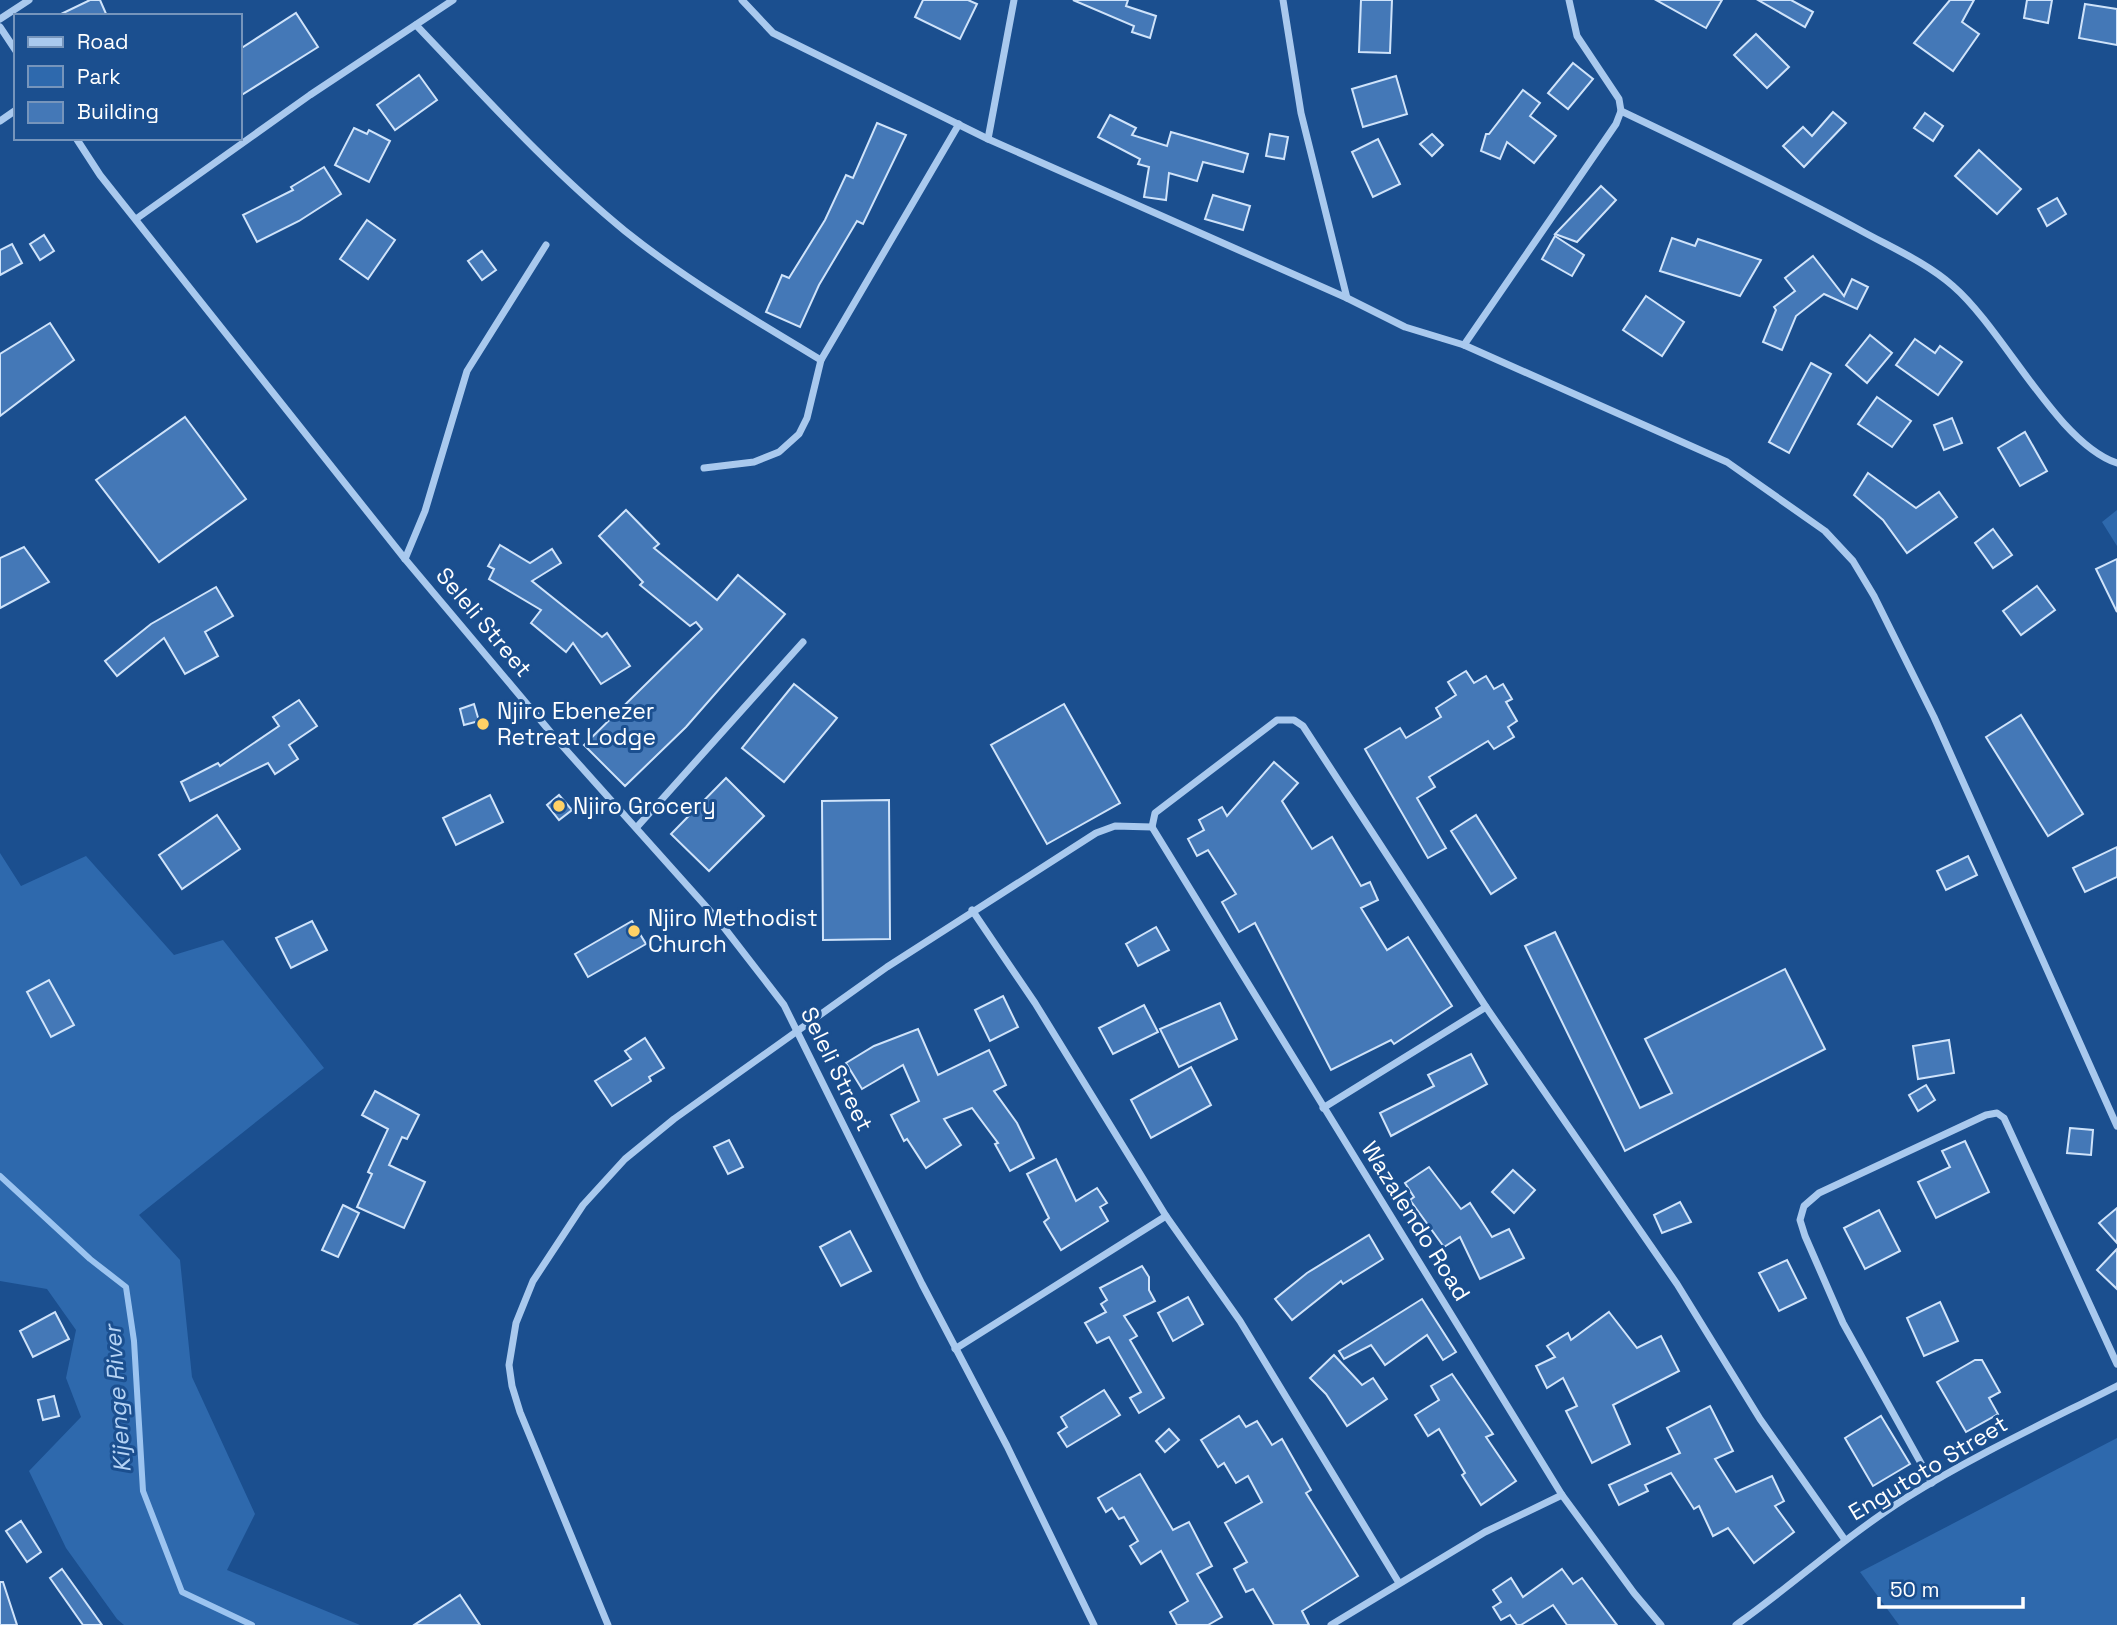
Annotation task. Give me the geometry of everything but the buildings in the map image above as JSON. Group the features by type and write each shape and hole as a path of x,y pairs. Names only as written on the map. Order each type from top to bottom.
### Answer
{"street":[{"path":"0,19 29,0"},
{"path":"136,219 310,96 453,0"},
{"path":"742,0 773,33 988,139 1347,298 1405,327 1464,345 1727,462 1825,531 1853,561 1934,717 2117,1126"},
{"path":"988,139 1014,0"},
{"path":"1283,0 1301,113 1347,298"},
{"path":"1464,345 1596,156 1621,111 1619,99 1577,36 1569,0"},
{"path":"416,25 557,170 626,232 755,320 821,360"},
{"path":"0,27 14,48"},
{"path":"1621,111 1810,203 1920,263 1953,286 1989,325 2047,403 2069,427 2092,450 2117,463"},
{"path":"704,468 766,457 779,452 799,434 807,418 821,360 960,124"},
{"name":"Seleli Street","path":"77,140 100,175 405,559 558,741 719,921 784,1005 955,1349 1007,1446 1094,1625"},
{"path":"405,559 425,511 467,371 546,245"},
{"path":"637,827 803,642"},
{"path":"608,1625 520,1412 509,1365 516,1323 533,1281 583,1205 625,1159 674,1118 796,1029 972,911 1096,833 1115,826 1152,827 1155,813 1276,720 1294,720 1314,741 1486,1007 1670,1273 1760,1419 1845,1540"},
{"name":"Wazalendo Road","path":"1152,827 1562,1494 1634,1593 1661,1625"},
{"path":"972,911 1035,1003 1166,1216 1247,1332 1399,1583"},
{"path":"1323,1108 1486,1007"},
{"path":"1932,1483 1843,1323 1805,1236 1800,1220 1804,1206 1819,1193 1986,1115 1997,1113 2004,1118 2117,1364"},
{"path":"955,1349 1166,1216"},
{"name":"Engutoto Street","path":"1736,1625 1845,1540 1932,1483 2117,1385"},
{"path":"1331,1625 1485,1532 1562,1494"}],"green space":[{"path":"2117,510 2117,546 2102,522"},
{"path":"0,853 21,886 86,856 174,955 223,940 324,1068 139,1215 180,1260 192,1377 255,1514 227,1570 360,1625 124,1625 66,1548 29,1471 81,1417 66,1378 76,1330 47,1289 0,1281"},
{"path":"2117,1438 2117,1625 1899,1625 1860,1572"}],"waterway":[{"name":"Kijenge River","path":"0,1176 90,1259 126,1287 134,1341 143,1491 182,1592 252,1625"}],"place":[{"name":"Njiro Ebenezer Retreat Lodge","path":"483,724"},
{"name":"Njiro Grocery","path":"559,806"},
{"name":"Njiro Methodist Church","path":"634,931"}]}
